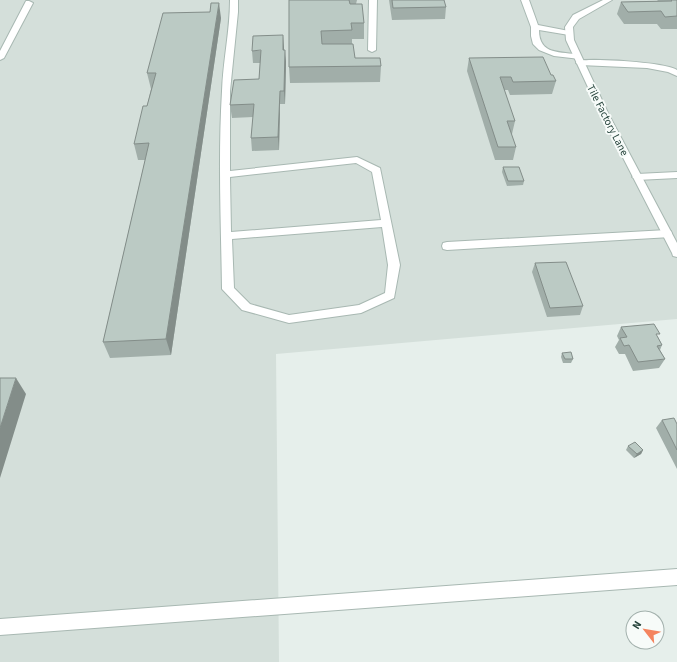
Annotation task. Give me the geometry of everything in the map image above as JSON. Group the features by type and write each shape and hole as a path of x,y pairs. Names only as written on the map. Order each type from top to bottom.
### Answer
{"street":[{"path":"225,175 357,160 377,170 394,265 390,295 361,309 289,319 246,307 228,289 225,175 226,89 234,0"},
{"path":"372,50 373,0"},
{"path":"525,0 535,27 534,35 537,45 542,50 578,60 657,66 677,74"},
{"path":"535,27 569,33 569,27 576,17 608,0"},
{"path":"0,58 31,1"},
{"name":"Tile Factory Lane","path":"569,33 570,40 578,60 637,177 672,240 677,253"},
{"path":"637,177 677,175"},
{"path":"226,236 387,224"},
{"path":"447,246 672,240"},
{"path":"0,627 677,577"}],"shaded area":[{"path":"0,0 677,0 677,319 276,354 279,662 0,662"}],"building":[{"path":"289,0 349,0 350,4 362,4 364,23 351,23 352,30 321,31 322,44 353,44 355,58 380,58 381,66 289,67"},
{"path":"392,0 444,0 446,7 393,8"},
{"path":"671,0 677,0 677,16 665,17 661,11 628,12 621,2 672,1"},
{"path":"211,3 219,3 166,339 103,342 149,143 134,144 143,106 147,106 156,73 147,73 163,13 210,12"},
{"path":"283,35 283,50 285,50 284,91 280,91 278,137 251,138 254,104 230,105 234,80 259,79 261,50 252,51 253,36"},
{"path":"543,57 551,75 553,75 556,81 513,82 511,77 500,77 515,121 507,121 516,147 498,147 469,58"},
{"path":"503,167 519,167 524,181 508,181"},
{"path":"566,262 583,306 550,308 535,263"},
{"path":"654,324 660,334 656,334 662,345 657,346 665,359 638,362 629,345 624,346 620,338 627,337 621,327"},
{"path":"571,352 573,359 565,359 562,353"},
{"path":"0,378 16,378 0,428"},
{"path":"674,418 677,424 677,450 662,420"},
{"path":"635,442 643,450 637,454 628,446"}]}
